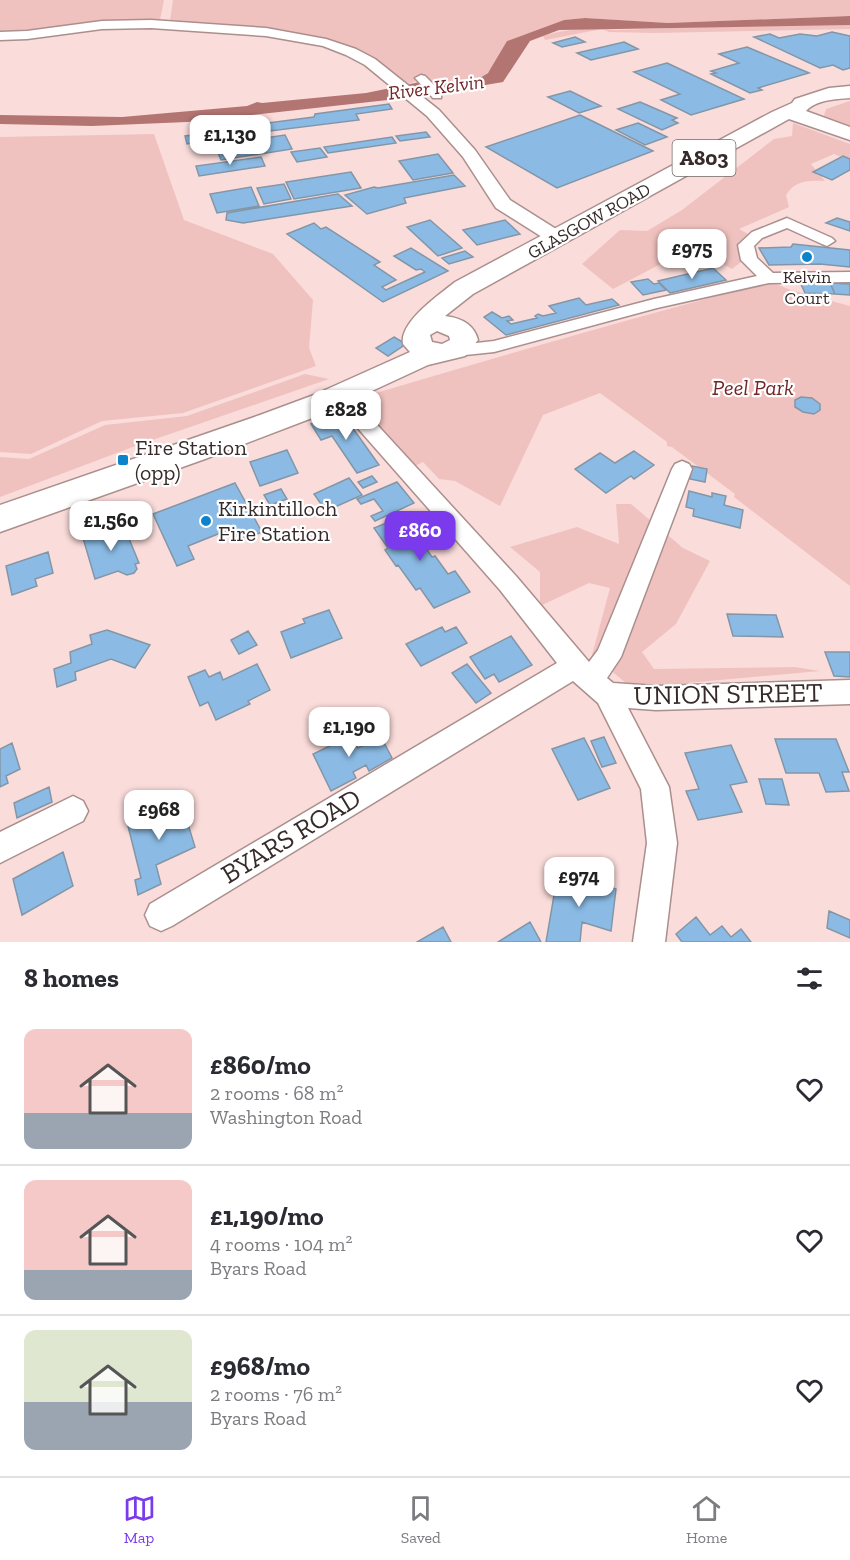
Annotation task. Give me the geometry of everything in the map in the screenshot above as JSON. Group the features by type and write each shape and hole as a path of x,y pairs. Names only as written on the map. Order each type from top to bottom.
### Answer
{"main road":[{"name":"GLASGOW ROAD","path":"0,519 340,396 437,338 464,288 768,123 801,109 840,98 846,93"},
{"path":"801,109 828,126 850,134"},
{"path":"768,123 798,122 828,126"}],"street":[{"path":"0,36 27,35 102,25 145,24 266,32 317,41 351,52 389,76 415,97 452,134 503,204 557,238"},
{"path":"421,78 437,94"},
{"path":"769,278 749,260 747,245 757,235 787,222 827,241"},
{"path":"437,338 494,346 654,304 769,278 794,276 850,278"},
{"path":"340,396 508,583 591,680 655,787 662,843 649,942"},
{"path":"591,680 608,657 682,469"},
{"name":"UNION STREET","path":"591,680 656,698 850,692"},
{"name":"BYARS ROAD","path":"161,915 591,680"},
{"path":"0,848 73,811"}],"green space":[{"path":"0,0 164,0 160,20 119,20 22,34 0,33"},
{"path":"173,0 850,0 850,16 668,23 585,18 564,20 507,41 492,67 486,74 473,81 440,82 426,78 402,86 399,77 322,37 258,28 170,21"},
{"path":"786,24 850,25 850,29 655,33 609,32 602,29"},
{"path":"601,29 545,40 543,36 570,30"},
{"path":"850,101 850,128 824,116 826,109"},
{"path":"793,123 850,144 850,161 834,154 811,164 825,181 808,181 794,186 786,195 789,207 739,229 748,234 739,242 745,259 732,269 693,247 613,289 582,264 620,230 647,231 682,210 774,139 792,136"},
{"path":"154,134 184,220 273,254 313,300 309,348 316,366 183,413 102,421 31,454 0,452 0,137"},
{"name":"Peel Park","path":"771,282 791,290 850,306 850,586 734,497 735,494 672,447 667,446 667,442 600,393 543,415 500,506 455,481 439,479 423,462 415,466 359,403 376,398 376,393 425,378"},
{"path":"305,374 329,379 138,445 0,497 0,457 29,459 105,425 187,416"},
{"path":"616,504 631,504 683,548 710,561 676,624 642,652 654,669 795,667 820,671 632,688 592,655 610,588 589,583 540,606 540,572 510,547 577,527 619,544"}],"water":[{"name":"River Kelvin","path":"850,16 850,25 559,30 530,41 503,82 415,97 187,122 92,126 0,124 0,115 122,117 366,93 420,82 457,83 480,78 488,73 507,41 564,20 585,18 668,23"}],"building":[{"path":"832,32 850,36 850,68 843,70 833,65 820,68 754,37 770,34 779,38 800,34 817,36"},
{"path":"575,37 585,42 562,47 553,43"},
{"path":"624,42 638,49 591,60 577,53"},
{"path":"747,47 809,73 758,88 762,90 750,93 711,74 716,73 711,71 739,63 719,54"},
{"path":"667,63 744,99 691,115 661,100 680,94 634,72"},
{"path":"570,91 601,106 579,113 548,97"},
{"path":"640,102 677,118 672,120 678,123 662,130 618,109"},
{"path":"389,104 392,109 356,114 359,120 262,132 259,124 314,117 315,114"},
{"path":"580,115 653,151 557,188 486,147"},
{"path":"254,122 258,133 229,137 225,126"},
{"path":"638,123 667,137 645,145 616,130"},
{"path":"426,132 430,137 400,141 396,136"},
{"path":"203,134 205,141 187,144 185,136"},
{"path":"285,135 292,149 221,160 215,145"},
{"path":"392,137 396,143 328,153 324,147"},
{"path":"320,148 327,157 297,162 291,152"},
{"path":"438,154 453,173 413,180 399,161"},
{"path":"843,156 850,159 850,170 832,180 813,172"},
{"path":"261,157 265,166 199,176 196,166"},
{"path":"351,172 361,188 294,199 286,182"},
{"path":"454,175 465,186 404,198 406,203 367,214 345,195 374,187"},
{"path":"284,184 291,199 264,204 257,188"},
{"path":"251,187 259,206 217,213 210,194"},
{"path":"338,194 352,206 243,223 226,220 227,213"},
{"path":"837,218 850,222 850,231 826,223"},
{"path":"430,220 462,248 438,256 407,227"},
{"path":"505,220 520,234 477,245 463,230"},
{"path":"314,223 321,229 326,227 380,262 374,265 396,280 382,287 386,290 425,272 421,269 416,270 394,256 411,248 448,271 383,302 287,234"},
{"name":"Kelvin Court","path":"793,244 850,250 850,267 820,264 769,265 759,248 791,247"},
{"path":"465,251 473,257 449,264 442,258"},
{"path":"713,268 726,280 670,293 658,281"},
{"path":"648,279 654,284 659,283 666,290 643,295 631,282"},
{"path":"800,282 830,283 835,294 805,293"},
{"path":"830,283 850,284 850,295 835,294"},
{"path":"579,298 586,305 612,299 619,305 506,335 484,317 492,312 502,318 509,316 513,320 507,321 511,324 537,318 535,316 538,314 543,316 556,313 549,306"},
{"path":"394,337 406,344 388,356 376,348"},
{"path":"801,397 812,398 820,404 820,410 814,414 803,412 795,407 795,400"},
{"path":"342,413 379,465 357,473 332,436 321,440 311,424"},
{"path":"287,450 298,473 260,486 250,462"},
{"path":"634,451 654,465 634,479 631,476 606,493 575,469 600,453 615,463"},
{"path":"692,466 707,469 705,482 690,479"},
{"path":"372,476 377,482 363,488 358,482"},
{"path":"349,478 362,495 326,511 314,494"},
{"path":"397,482 414,503 375,521 371,516 383,511 374,499 361,504 357,499"},
{"name":"Kirkintilloch Fire Station","path":"235,483 262,532 240,541 233,528 188,546 194,559 177,566 153,514"},
{"path":"281,489 287,499 270,505 264,495"},
{"path":"689,491 712,497 712,493 726,496 724,505 743,510 740,528 693,516 694,509 686,507"},
{"path":"408,514 420,531 415,533 432,557 435,556 448,574 455,571 470,592 434,608 420,588 416,590 398,565 396,566 385,550 388,548 374,528"},
{"path":"123,524 139,563 135,564 137,569 134,573 127,575 118,571 95,579 83,538"},
{"path":"48,552 53,573 35,579 37,586 12,595 6,566"},
{"path":"329,610 342,638 291,658 281,632 305,623 303,619"},
{"path":"727,614 776,615 783,637 733,636"},
{"path":"442,627 445,632 456,627 467,643 421,666 406,644"},
{"path":"107,630 150,645 135,668 111,659 75,672 76,680 57,687 54,669 71,663 70,652 92,644 90,635"},
{"path":"248,631 257,645 239,654 231,640"},
{"path":"511,636 532,665 499,682 494,674 485,679 470,657"},
{"path":"825,652 850,652 850,677 834,676"},
{"path":"257,664 270,690 248,701 250,704 216,720 208,702 200,706 188,677 205,670 209,677 220,672 223,680"},
{"path":"467,664 491,693 476,703 452,673"},
{"path":"347,728 358,748 381,737 392,758 369,771 366,765 353,772 356,778 331,791 313,754 332,745 328,738"},
{"path":"604,737 616,763 602,767 591,741"},
{"path":"584,738 610,788 578,800 552,749"},
{"path":"775,739 836,739 849,772 842,772 849,791 826,792 819,773 786,773"},
{"path":"12,743 20,769 6,776 8,783 0,787 0,749"},
{"path":"731,745 747,782 730,785 742,812 698,820 686,791 699,789 685,753"},
{"path":"759,779 782,779 789,805 766,804"},
{"path":"49,787 52,802 17,818 14,803"},
{"path":"180,798 195,847 156,865 161,884 138,895 135,880 141,878 127,822"},
{"path":"63,852 73,886 22,915 13,879"},
{"path":"558,872 616,889 611,931 582,922 580,942 546,942"},
{"path":"829,911 850,920 850,938 827,928"},
{"path":"696,917 710,935 722,926 731,937 741,929 751,942 682,942 676,934"},
{"path":"530,922 541,942 498,942"},
{"path":"443,927 451,942 417,942"}],"place":[{"name":"Kelvin Court","path":"807,257"},
{"name":"Fire Station (opp)","path":"123,460"},
{"name":"Kirkintilloch Fire Station","path":"206,521"}]}
